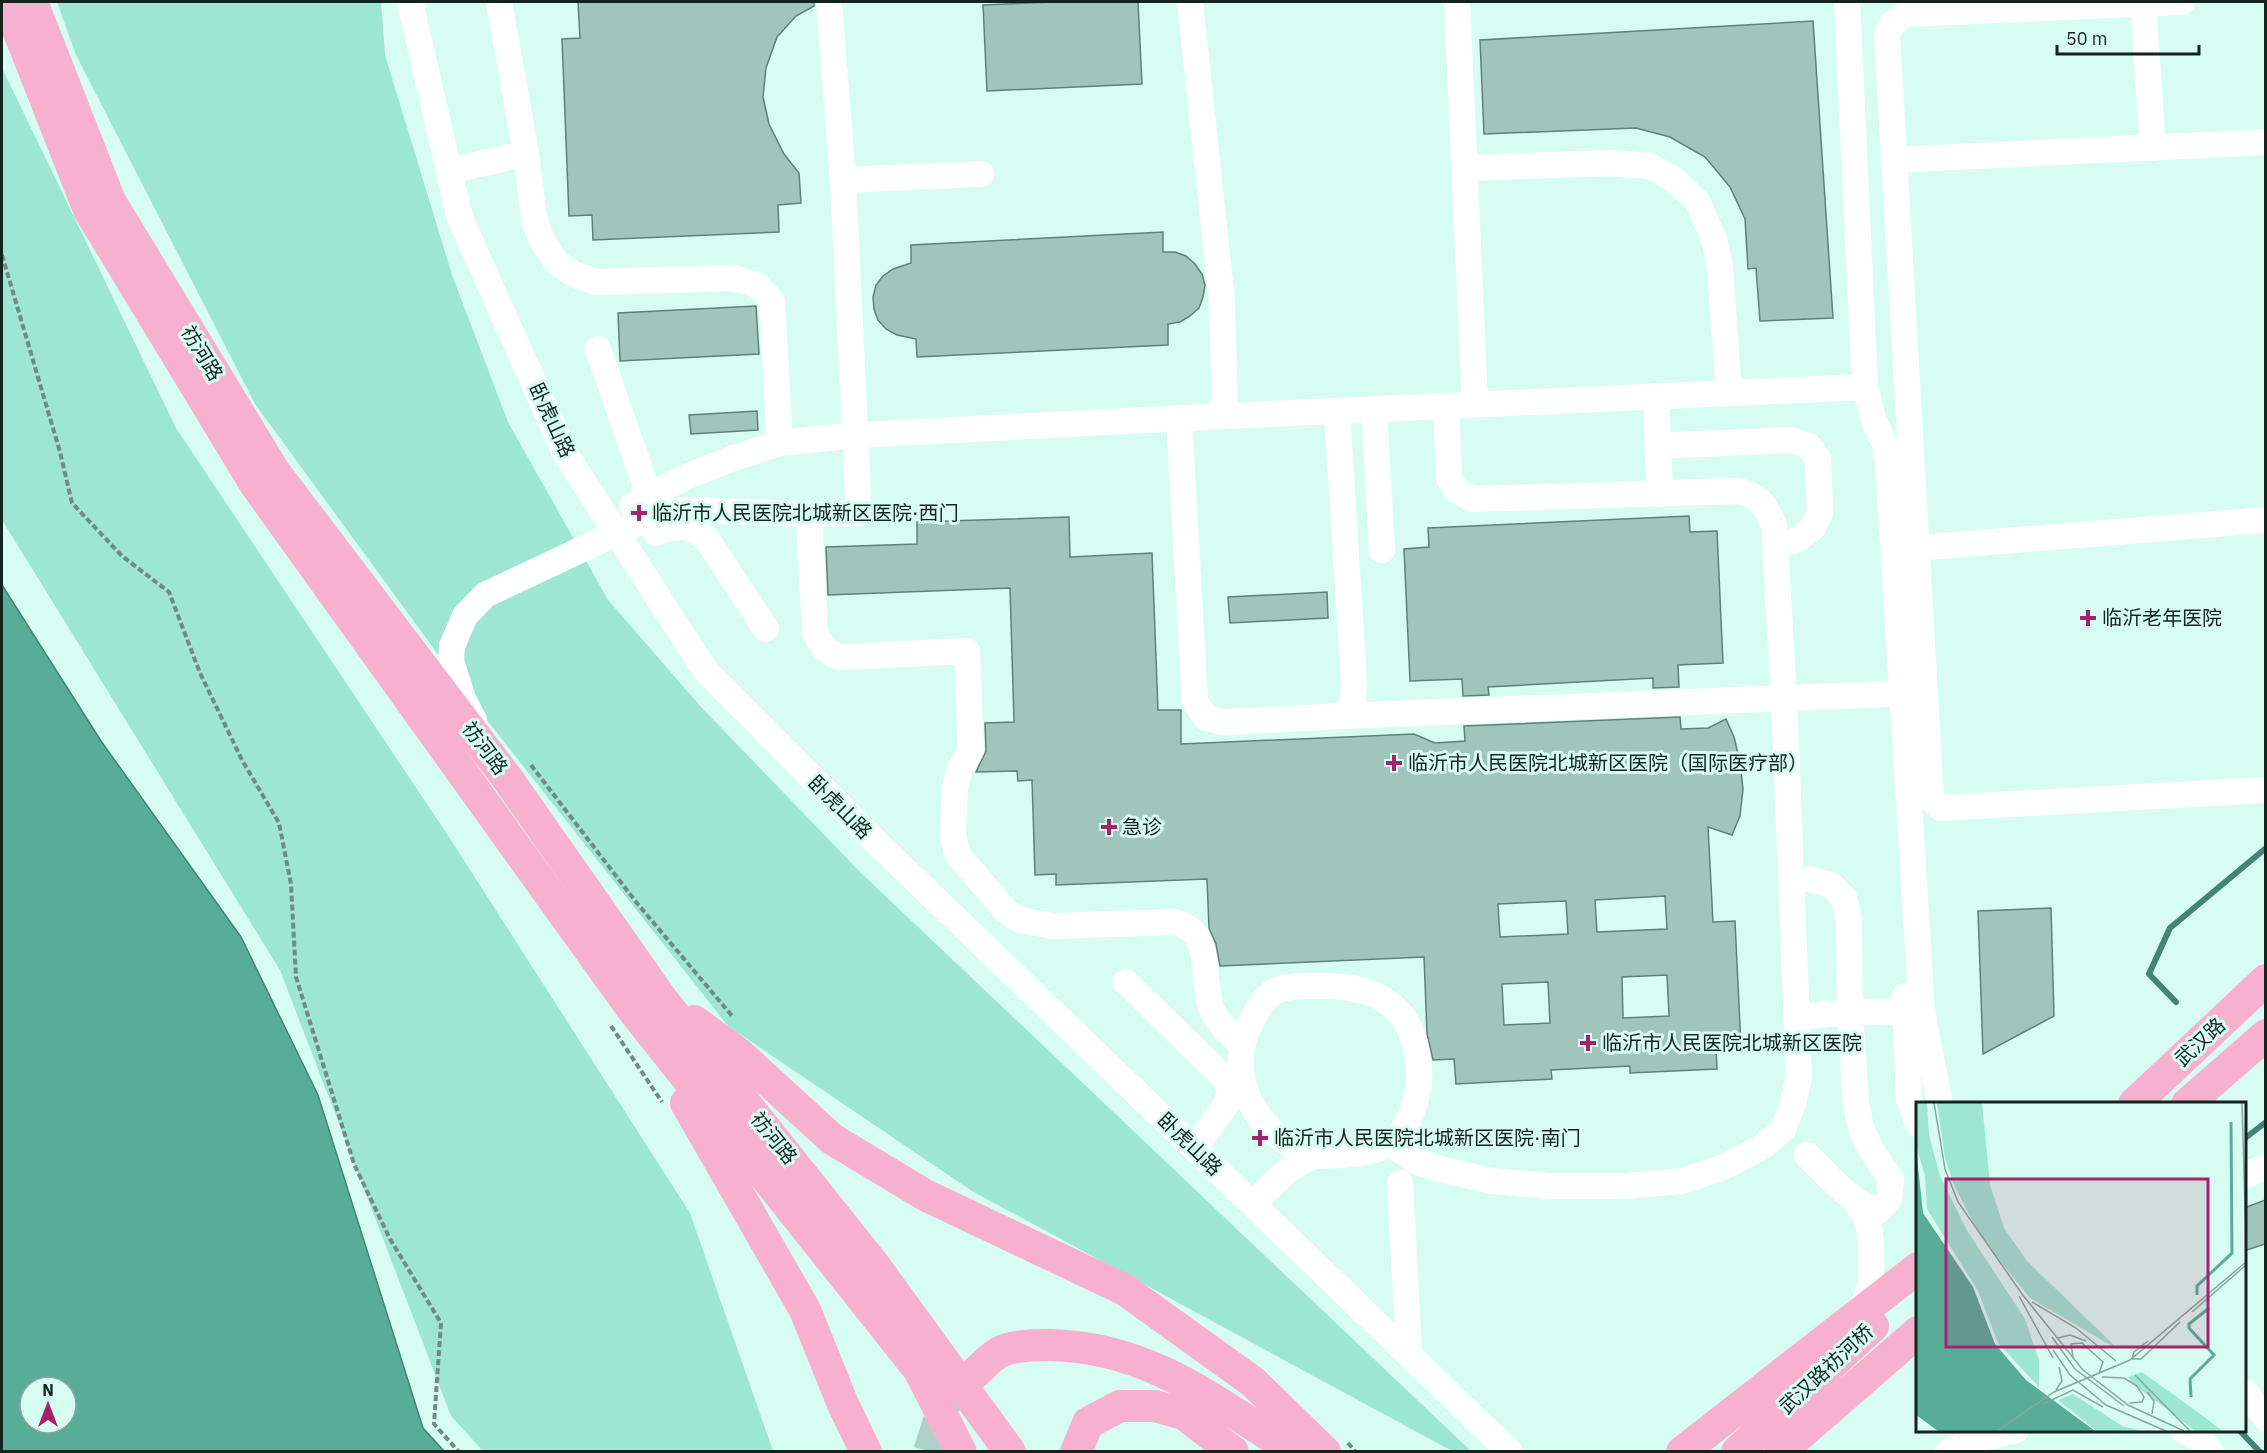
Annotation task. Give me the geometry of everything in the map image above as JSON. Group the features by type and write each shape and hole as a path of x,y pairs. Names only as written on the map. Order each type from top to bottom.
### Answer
{"main road":[{"name":"祊河路","path":"7,2 89,210 255,484 619,1013 919,1370 960,1450"},
{"name":"祊河路","path":"32,2 110,201 274,471 518,770 661,998 875,1266 1010,1452"},
{"name":"武汉路","path":"2135,1102 2265,980"},
{"path":"661,998 738,1053 832,1139 925,1195 1125,1290 1253,1382 1333,1444"},
{"path":"619,1013 753,1217 805,1310 842,1402 866,1452"},
{"name":"武汉路","path":"2189,1102 2265,1035"},
{"path":"1682,1452 1869,1317 1916,1269"},
{"name":"武汉路祊河桥","path":"1737,1452 1869,1317 1916,1292"},
{"path":"972,1376 1001,1352 1034,1345 1077,1346 1124,1356 1185,1381 1284,1445 1291,1452"},
{"path":"1811,1452 1911,1347"},
{"name":"武汉路祊河桥","path":"1780,1452 1911,1347"},
{"path":"1076,1452 1088,1423 1120,1406 1155,1406 1184,1414 1233,1452"}],"street":[{"name":"卧虎山路","path":"410,2 460,218 565,453 705,670 877,843 1510,1452"},
{"path":"500,2 526,153 534,219 542,240 556,262 574,275 597,282 734,278 757,285 772,301 780,443"},
{"path":"518,770 463,699 451,661 452,646 465,615 485,595 657,514 687,510 809,514 859,513 843,180 829,2"},
{"path":"1190,2 1222,302 1225,416"},
{"path":"1457,2 1475,404"},
{"path":"1847,2 1865,387 1874,421 1885,444 1888,462 1914,1012 1909,1099 1916,1121"},
{"path":"2182,2 1905,14 1892,25 1887,35 1931,799 1941,808 2265,790"},
{"path":"2143,3 2153,148"},
{"path":"1894,160 2265,142"},
{"path":"450,171 526,153"},
{"path":"1464,168 1611,163 1650,166 1673,179 1697,201 1714,239 1720,268 1729,393"},
{"path":"843,180 981,174"},
{"path":"598,349 645,484 643,500"},
{"path":"617,533 625,510 643,500 683,478 721,462 780,443 856,435 1179,418 1865,387"},
{"path":"1656,396 1660,494"},
{"path":"1390,1143 1415,1161 1492,1181 1550,1186 1625,1186 1682,1181 1721,1168 1762,1147 1782,1129 1793,1104 1799,1076 1784,698 1774,525 1765,506 1752,494 1738,491 1472,499 1456,490 1449,478 1446,406"},
{"path":"1374,409 1382,550"},
{"path":"1337,411 1354,682 1353,704 1344,716"},
{"path":"1179,418 1195,702 1206,718 1223,723 1887,694"},
{"path":"1874,421 1874,465 1887,694 1914,1012 1939,1102"},
{"path":"1657,446 1791,440 1809,446 1818,459 1820,513 1812,529 1795,541"},
{"path":"809,514 815,632 828,653 840,657 967,651 970,751 959,770 953,813 953,836 957,854 963,862 1007,912 1020,920 1053,926 1176,922 1188,926 1197,935 1203,950 1206,991 1213,1012 1242,1045"},
{"path":"1916,548 2265,520"},
{"path":"617,533 642,540 664,529 687,526 707,539 766,629"},
{"path":"1808,1155 1866,1207 1880,1210 1889,1199 1891,1179 1871,1150 1860,1128 1856,1104 1850,1012 1849,920 1844,898 1831,885 1810,879"},
{"path":"1126,982 1225,1079 1230,1092 1227,1103 1195,1148"},
{"path":"1346,985 1378,995 1394,1007 1412,1032 1420,1076 1408,1123 1390,1143 1371,1151 1341,1155 1305,1153 1273,1133 1254,1109 1243,1084 1240,1062 1242,1045 1247,1027 1264,1000 1276,991 1296,986 1346,985"},
{"path":"1798,1017 1850,1012 1914,1012"},
{"path":"1253,1204 1298,1165 1309,1158 1323,1155"},
{"path":"2246,1175 2265,1166"},
{"path":"1400,1183 1409,1353"},
{"path":"1854,1198 1868,1220 1871,1242 1869,1317"},
{"path":"2246,1394 2265,1418"},
{"path":"1948,1452 1974,1440 2011,1432"},
{"path":"2185,1432 2198,1438 2211,1452"}],"path":[{"path":"2,255 60,452 72,503 122,556 169,592 200,673 242,760 279,823 291,884 296,977 354,1164 390,1239 441,1323 434,1424 459,1452"},
{"path":"518,770 636,902 740,1025"},
{"path":"619,1013 665,1107"},
{"path":"1333,1444 1356,1452"}],"shaded area":[{"path":"57,2 381,2 385,55 452,275 508,422 608,600 701,707 861,873 1471,1451 1452,1451 972,1191 728,1026 475,705 255,404 76,55"},
{"path":"2,68 176,428 447,834 690,1213 773,1451 483,1451 451,1416 280,970 2,520"},
{"path":"2,585 101,741 241,937 318,1095 423,1428 444,1451 2,1451"}],"building":[{"path":"578,2 814,2 814,6 796,16 777,37 766,68 763,97 769,124 784,154 799,173 801,203 778,205 779,232 593,240 592,215 569,216 562,39 580,38"},
{"path":"1138,2 1142,84 987,91 983,5"},
{"path":"1813,21 1833,318 1760,321 1756,268 1748,269 1745,219 1730,187 1705,157 1670,137 1636,128 1484,134 1480,40"},
{"path":"1163,232 1163,252 1175,252 1186,256 1202,274 1205,285 1199,308 1180,322 1168,324 1168,345 917,357 916,339 897,335 886,329 878,320 874,309 873,297 876,285 893,269 911,263 911,245"},
{"path":"756,306 759,354 620,361 618,313"},
{"path":"757,411 758,430 691,434 689,415"},
{"path":"1689,516 1690,532 1717,531 1723,663 1678,665 1679,687 1653,688 1653,678 1488,687 1489,695 1463,696 1462,679 1410,681 1404,549 1429,547 1428,528"},
{"path":"1069,517 1070,557 1152,553 1158,710 1181,710 1181,744 1414,734 1435,743 1465,741 1464,726 1680,717 1681,729 1708,728 1726,719 1734,737 1740,762 1743,789 1740,816 1732,835 1708,827 1713,922 1735,921 1741,1047 1716,1048 1717,1069 1630,1073 1630,1066 1551,1070 1552,1079 1456,1084 1454,1059 1433,1060 1427,1034 1424,957 1220,966 1216,944 1209,928 1207,879 1056,885 1056,874 1035,875 1032,780 1018,781 1017,771 976,772 986,751 985,723 1014,722 1010,588 828,595 826,547 917,544 917,522","holes":["1665,896 1667,929 1597,932 1595,900","1566,901 1568,934 1500,937 1498,904","1667,975 1669,1016 1623,1018 1622,977","1548,982 1550,1023 1504,1025 1502,984"]},
{"path":"1327,592 1328,618 1230,623 1228,597"},
{"path":"2051,908 2054,1016 1983,1054 1978,911"},
{"path":"2265,1200 2265,1244 2246,1250 2246,1207"}],"waterway":[{"path":"2176,1002 2149,974 2170,928 2266,848"},
{"path":"2246,1137 2266,1122"},
{"path":"2241,1432 2260,1452"}],"tunnel":[{"path":"929,1452 946,1400 952,1395"}],"place":[{"name":"临沂市人民医院北城新区医院·西门","path":"639,513"},
{"name":"临沂老年医院","path":"2088,618"},
{"name":"临沂市人民医院北城新区医院（国际医疗部）","path":"1394,763"},
{"name":"急诊","path":"1109,827"},
{"name":"临沂市人民医院北城新区医院","path":"1588,1043"},
{"name":"临沂市人民医院北城新区医院·南门","path":"1260,1138"}]}
